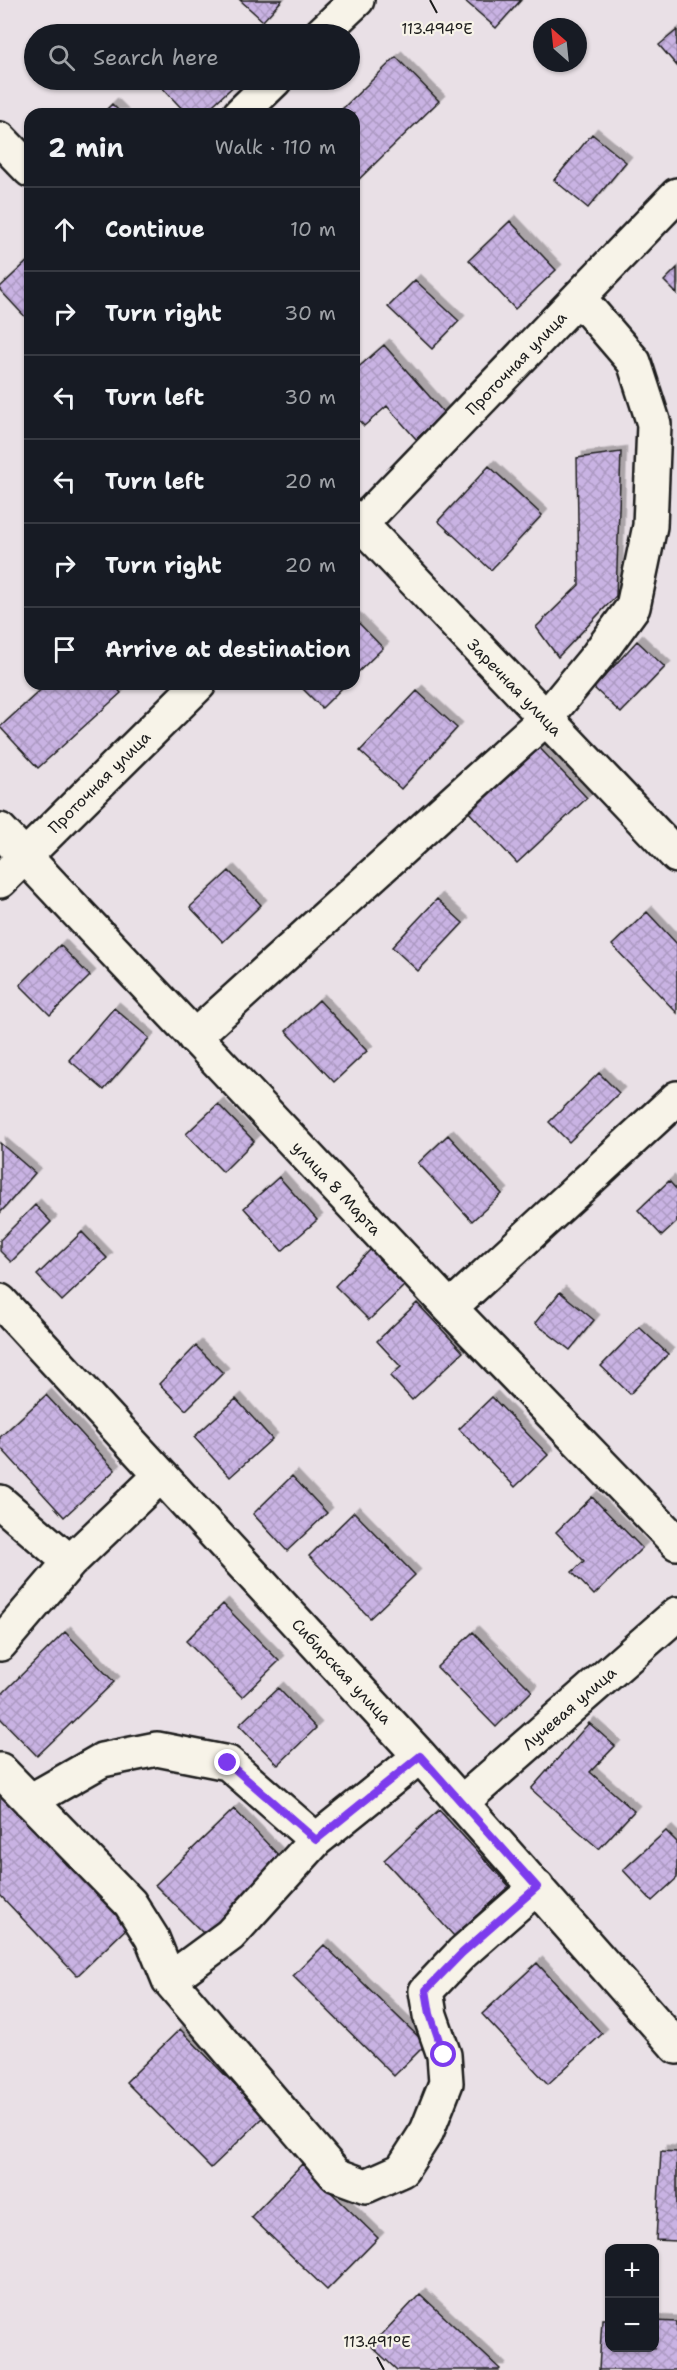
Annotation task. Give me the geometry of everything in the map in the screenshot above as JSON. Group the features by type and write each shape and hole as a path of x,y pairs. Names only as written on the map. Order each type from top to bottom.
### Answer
{"street":[{"path":"332,24 357,0"},
{"path":"246,108 265,90"},
{"path":"0,139 24,164"},
{"name":"Проточная улица","path":"360,520 677,195"},
{"path":"195,1037 546,718 633,607 650,526 654,424 634,362 579,298"},
{"name":"Заречная улица","path":"360,528 677,856"},
{"name":"Проточная улица","path":"0,880 193,690"},
{"name":"улица 8 Марта","path":"0,830 450,1308 677,1543"},
{"path":"450,1308 677,1098"},
{"name":"Сибирская улица","path":"0,1301 462,1802 677,2047"},
{"path":"0,1644 70,1562 160,1476"},
{"path":"0,1502 70,1562"},
{"name":"Лучевая улица","path":"462,1802 677,1614"},
{"path":"30,1801 102,1760 157,1749 228,1763 316,1840"},
{"path":"169,1980 230,1935 316,1840 420,1756"},
{"path":"0,1770 130,1903 152,1938 169,1980 336,2175 366,2186 402,2170 427,2131 446,2084 444,2055 430,2014 426,1990 462,1953 537,1887"}],"building":[{"path":"240,0 282,0 263,21"},
{"path":"464,0 521,0 496,28"},
{"path":"677,30 677,66 659,45"},
{"path":"396,57 439,101 360,178 360,108 343,108"},
{"path":"164,90 229,90 210,108 181,108"},
{"path":"592,134 626,162 588,208 554,180"},
{"path":"510,221 556,270 515,309 469,260"},
{"path":"24,265 24,316 0,290 0,287"},
{"path":"677,268 677,294 664,281"},
{"path":"415,280 459,321 432,349 388,307"},
{"path":"384,345 445,414 416,439 387,406 364,426 360,422 360,366"},
{"path":"621,452 616,596 558,657 536,627 579,585 577,458"},
{"path":"489,466 542,515 491,570 438,521"},
{"path":"360,624 383,648 360,670"},
{"path":"637,641 665,667 621,713 594,688"},
{"path":"40,690 118,690 121,693 38,768 0,727"},
{"path":"304,690 340,690 322,708"},
{"path":"417,691 457,728 401,789 360,751"},
{"path":"536,744 587,798 517,863 466,809"},
{"path":"229,871 261,905 223,942 190,907"},
{"path":"437,899 463,923 418,971 392,947"},
{"path":"647,912 677,944 677,1013 612,945"},
{"path":"60,945 90,976 50,1015 20,985"},
{"path":"319,1000 367,1051 334,1082 286,1031"},
{"path":"114,1008 149,1038 104,1090 69,1060"},
{"path":"599,1073 619,1093 569,1142 549,1122"},
{"path":"218,1104 254,1141 223,1172 186,1134"},
{"path":"448,1135 502,1194 472,1221 418,1163"},
{"path":"0,1143 35,1173 0,1213"},
{"path":"279,1177 317,1220 282,1251 244,1208"},
{"path":"669,1181 677,1190 677,1222 662,1236 638,1210"},
{"path":"35,1205 51,1222 11,1262 0,1251 0,1240"},
{"path":"82,1232 107,1258 62,1301 37,1275"},
{"path":"371,1249 406,1284 369,1320 335,1286"},
{"path":"560,1292 594,1320 570,1350 535,1323"},
{"path":"417,1303 463,1352 412,1400 390,1376 401,1367 377,1341"},
{"path":"639,1327 668,1354 630,1394 601,1366"},
{"path":"196,1346 223,1373 186,1410 159,1384"},
{"path":"46,1395 115,1470 64,1517 0,1447 0,1437"},
{"path":"492,1397 548,1455 515,1487 459,1429"},
{"path":"236,1399 272,1439 230,1477 194,1437"},
{"path":"292,1476 327,1513 287,1551 253,1514"},
{"path":"592,1497 642,1548 594,1595 572,1572 584,1561 556,1532"},
{"path":"354,1512 415,1575 370,1618 309,1556"},
{"path":"223,1604 279,1661 242,1697 186,1641"},
{"path":"65,1632 114,1682 37,1756 0,1718 0,1696"},
{"path":"473,1632 532,1691 496,1727 437,1667"},
{"path":"278,1688 316,1728 278,1765 239,1725"},
{"path":"589,1723 615,1746 590,1772 634,1811 599,1849 531,1789"},
{"path":"0,1790 129,1926 77,1976 0,1895"},
{"path":"234,1809 283,1860 205,1935 155,1885"},
{"path":"439,1810 509,1886 454,1936 384,1860"},
{"path":"666,1831 677,1842 677,1878 652,1901 623,1870"},
{"path":"324,1945 426,2044 394,2076 293,1976"},
{"path":"537,1963 602,2034 548,2084 482,2014"},
{"path":"180,2029 265,2116 211,2168 126,2082"},
{"path":"661,2151 677,2152 677,2241 656,2240"},
{"path":"302,2164 378,2238 327,2290 251,2217"},
{"path":"420,2294 500,2369 397,2370 371,2346"},
{"path":"602,2319 605,2319 605,2352 659,2352 659,2321 677,2322 677,2370 599,2370"}],"route":[{"path":"228,1763 316,1840 420,1756 537,1887 462,1953 426,1990 430,2014 444,2055"}]}
